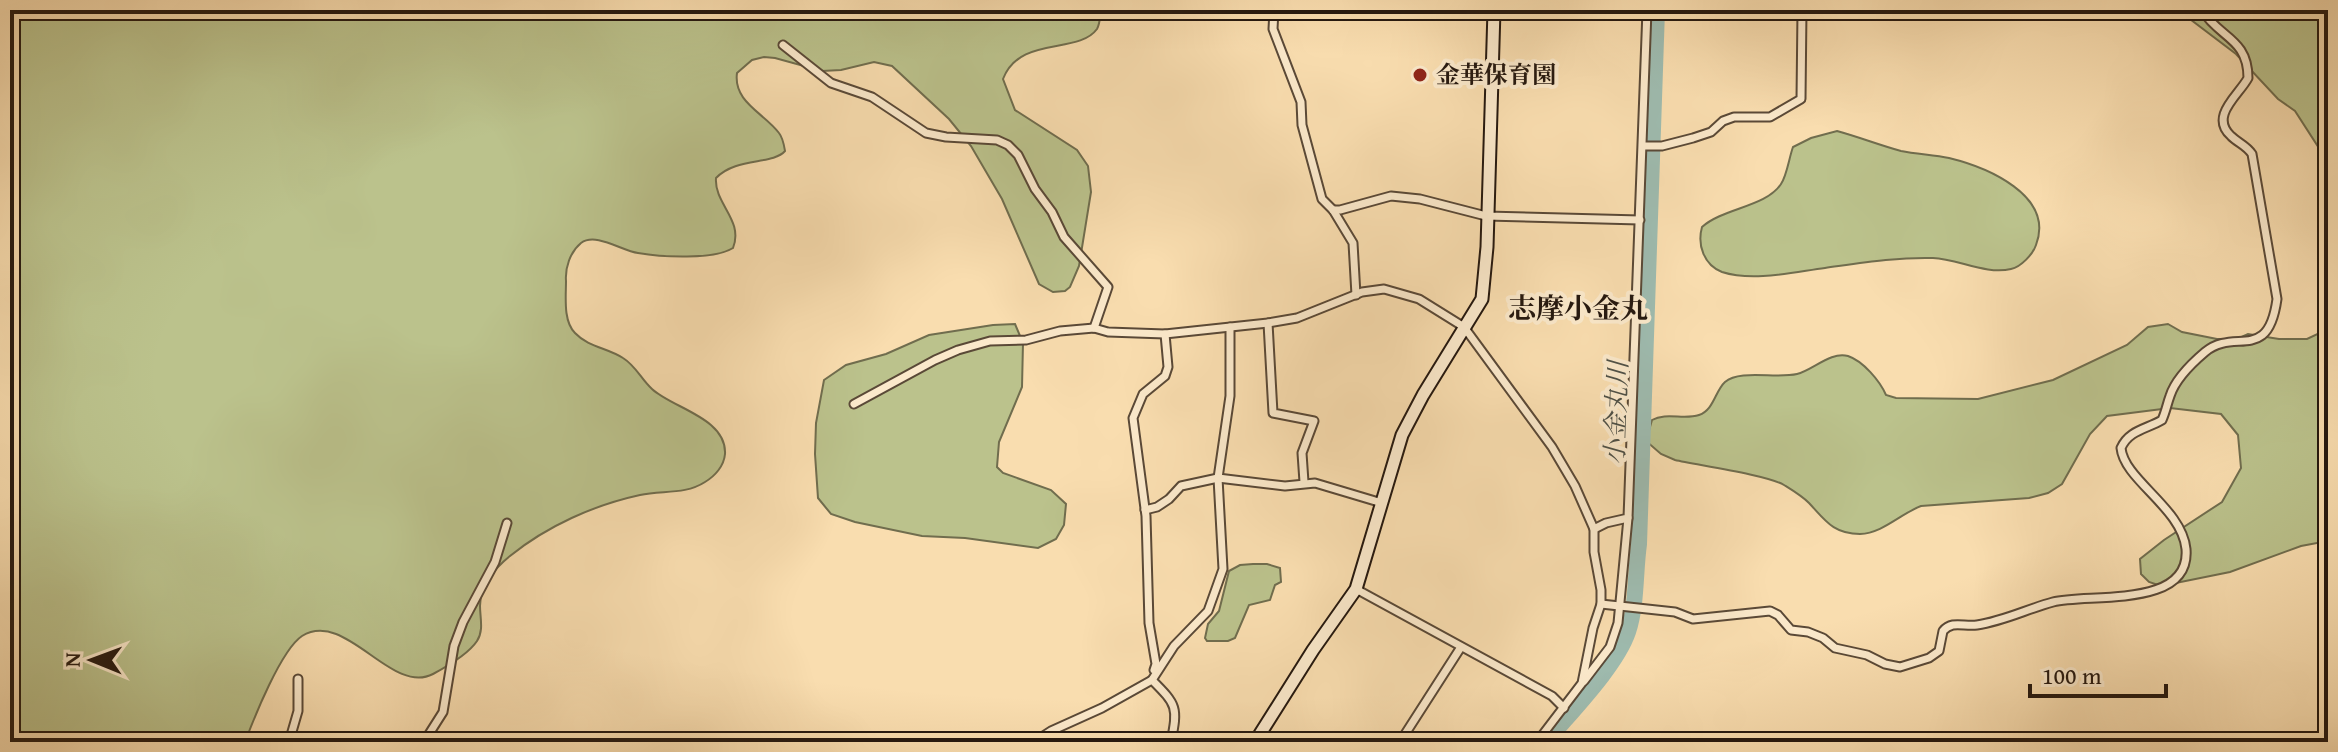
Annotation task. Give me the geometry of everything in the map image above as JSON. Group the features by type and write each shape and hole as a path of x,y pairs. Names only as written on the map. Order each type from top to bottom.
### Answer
{"main road":[{"path":"1255,742 1356,589 1402,435 1482,299 1487,247 1494,10"}],"street":[{"path":"1274,10 1273,29 1301,102 1302,125 1322,199 1333,210 1353,243 1356,295"},
{"path":"1537,742 1610,647 1618,623 1628,518 1647,10"},
{"path":"1643,146 1662,146 1711,132 1723,121 1734,117 1770,117 1801,99 1802,10"},
{"path":"1601,604 1675,612 1693,619 1770,611 1778,615 1791,630 1808,632 1823,638 1835,648 1900,667 1929,658 1939,651 1943,631 1952,624 1974,626 2078,597 2154,591 2174,580 2184,566 2186,549 2180,532 2165,506 2128,465 2121,448 2125,440 2142,427 2162,420 2176,383 2208,350 2225,344 2243,343 2269,329 2277,299 2252,154 2228,134 2224,121 2231,97 2248,78 2248,64 2235,41 2210,22 2202,10"},
{"path":"783,45 831,83 872,97 926,133 997,140 1008,145 1018,155 1064,237 1108,287 1094,328"},
{"path":"1333,210 1391,196 1420,199 1486,216 1640,220"},
{"path":"854,404 958,350 990,341 1026,340 1060,331 1094,328 1108,332 1165,334 1268,323 1297,318 1356,295 1384,289 1419,299 1464,327 1552,447 1575,486 1594,529 1601,604 1582,683"},
{"path":"1268,323 1273,413 1314,421 1302,453 1304,482"},
{"path":"1034,742 1152,680 1174,646 1208,611 1223,569 1218,478 1230,396 1230,327"},
{"path":"1152,680 1156,664 1149,623 1145,510 1133,418 1143,394 1165,376 1168,367 1165,334"},
{"path":"1145,510 1169,499 1181,486 1218,478 1285,486 1315,483 1382,503"},
{"path":"1594,529 1628,518"},
{"path":"424,742 443,712 454,646 463,622 495,562 507,523"},
{"path":"1356,589 1552,696 1564,708"},
{"path":"1400,742 1461,647"},
{"path":"289,742 298,711 298,679"},
{"path":"1152,680 1175,707 1171,742"}],"green space":[{"path":"10,10 1101,10 1098,27 1088,37 1022,56 1011,65 1003,79 1015,110 1077,150 1088,166 1091,192 1079,266 1070,287 1065,291 1053,292 1039,284 1002,199 971,146 949,119 892,66 874,62 822,71 775,58 752,60 737,73 740,92 779,133 785,151 772,158 734,167 716,178 719,196 735,229 733,248 701,256 673,256 632,252 601,241 587,240 574,251 566,271 567,315 575,333 623,358 661,396 697,415 717,431 725,454 721,467 712,477 690,489 640,495 605,505 555,526 524,545 489,578 481,599 481,628 477,641 451,664 433,674 417,678 401,674 352,642 319,631 302,636 286,655 269,685 245,742 10,742"},
{"path":"2178,10 2328,10 2328,162 2295,111 2278,99 2236,54"},
{"path":"1837,131 1901,151 1964,162 1998,176 2027,198 2036,212 2039,227 2032,252 2019,266 2001,270 1933,258 1906,258 1760,276 1734,275 1711,265 1701,247 1702,227 1774,192 1783,180 1793,147"},
{"path":"1015,324 1023,343 1022,387 999,442 997,467 1003,473 1051,490 1066,504 1064,525 1056,539 1038,548 965,538 922,536 831,514 818,498 815,454 816,423 824,380 846,365 886,354 929,335"},
{"path":"2168,324 2182,332 2217,339 2237,339 2248,334 2307,339 2328,329 2328,541 2301,546 2230,572 2161,586 2149,582 2141,574 2140,559 2222,502 2241,468 2238,435 2221,414 2170,408 2107,416 2090,434 2062,484 2048,493 2029,498 1921,506 1884,527 1860,534 1836,529 1803,498 1776,481 1675,460 1661,454 1646,441 1652,420 1704,413 1725,382 1740,376 1797,374 1842,355 1865,367 1886,395 1896,398 1978,399 2053,380 2127,345 2148,327"},
{"path":"1267,564 1280,568 1281,582 1275,585 1270,600 1249,605 1235,638 1207,641 1208,624 1219,611 1229,571 1240,565"}],"waterway":[{"name":"小金丸川","path":"1546,742 1614,660 1628,632 1633,611 1639,544 1657,10"}],"place":[{"name":"金華保育園","path":"1420,75"}],"district":[{"name":"志摩小金丸","path":"1578,308"}]}
